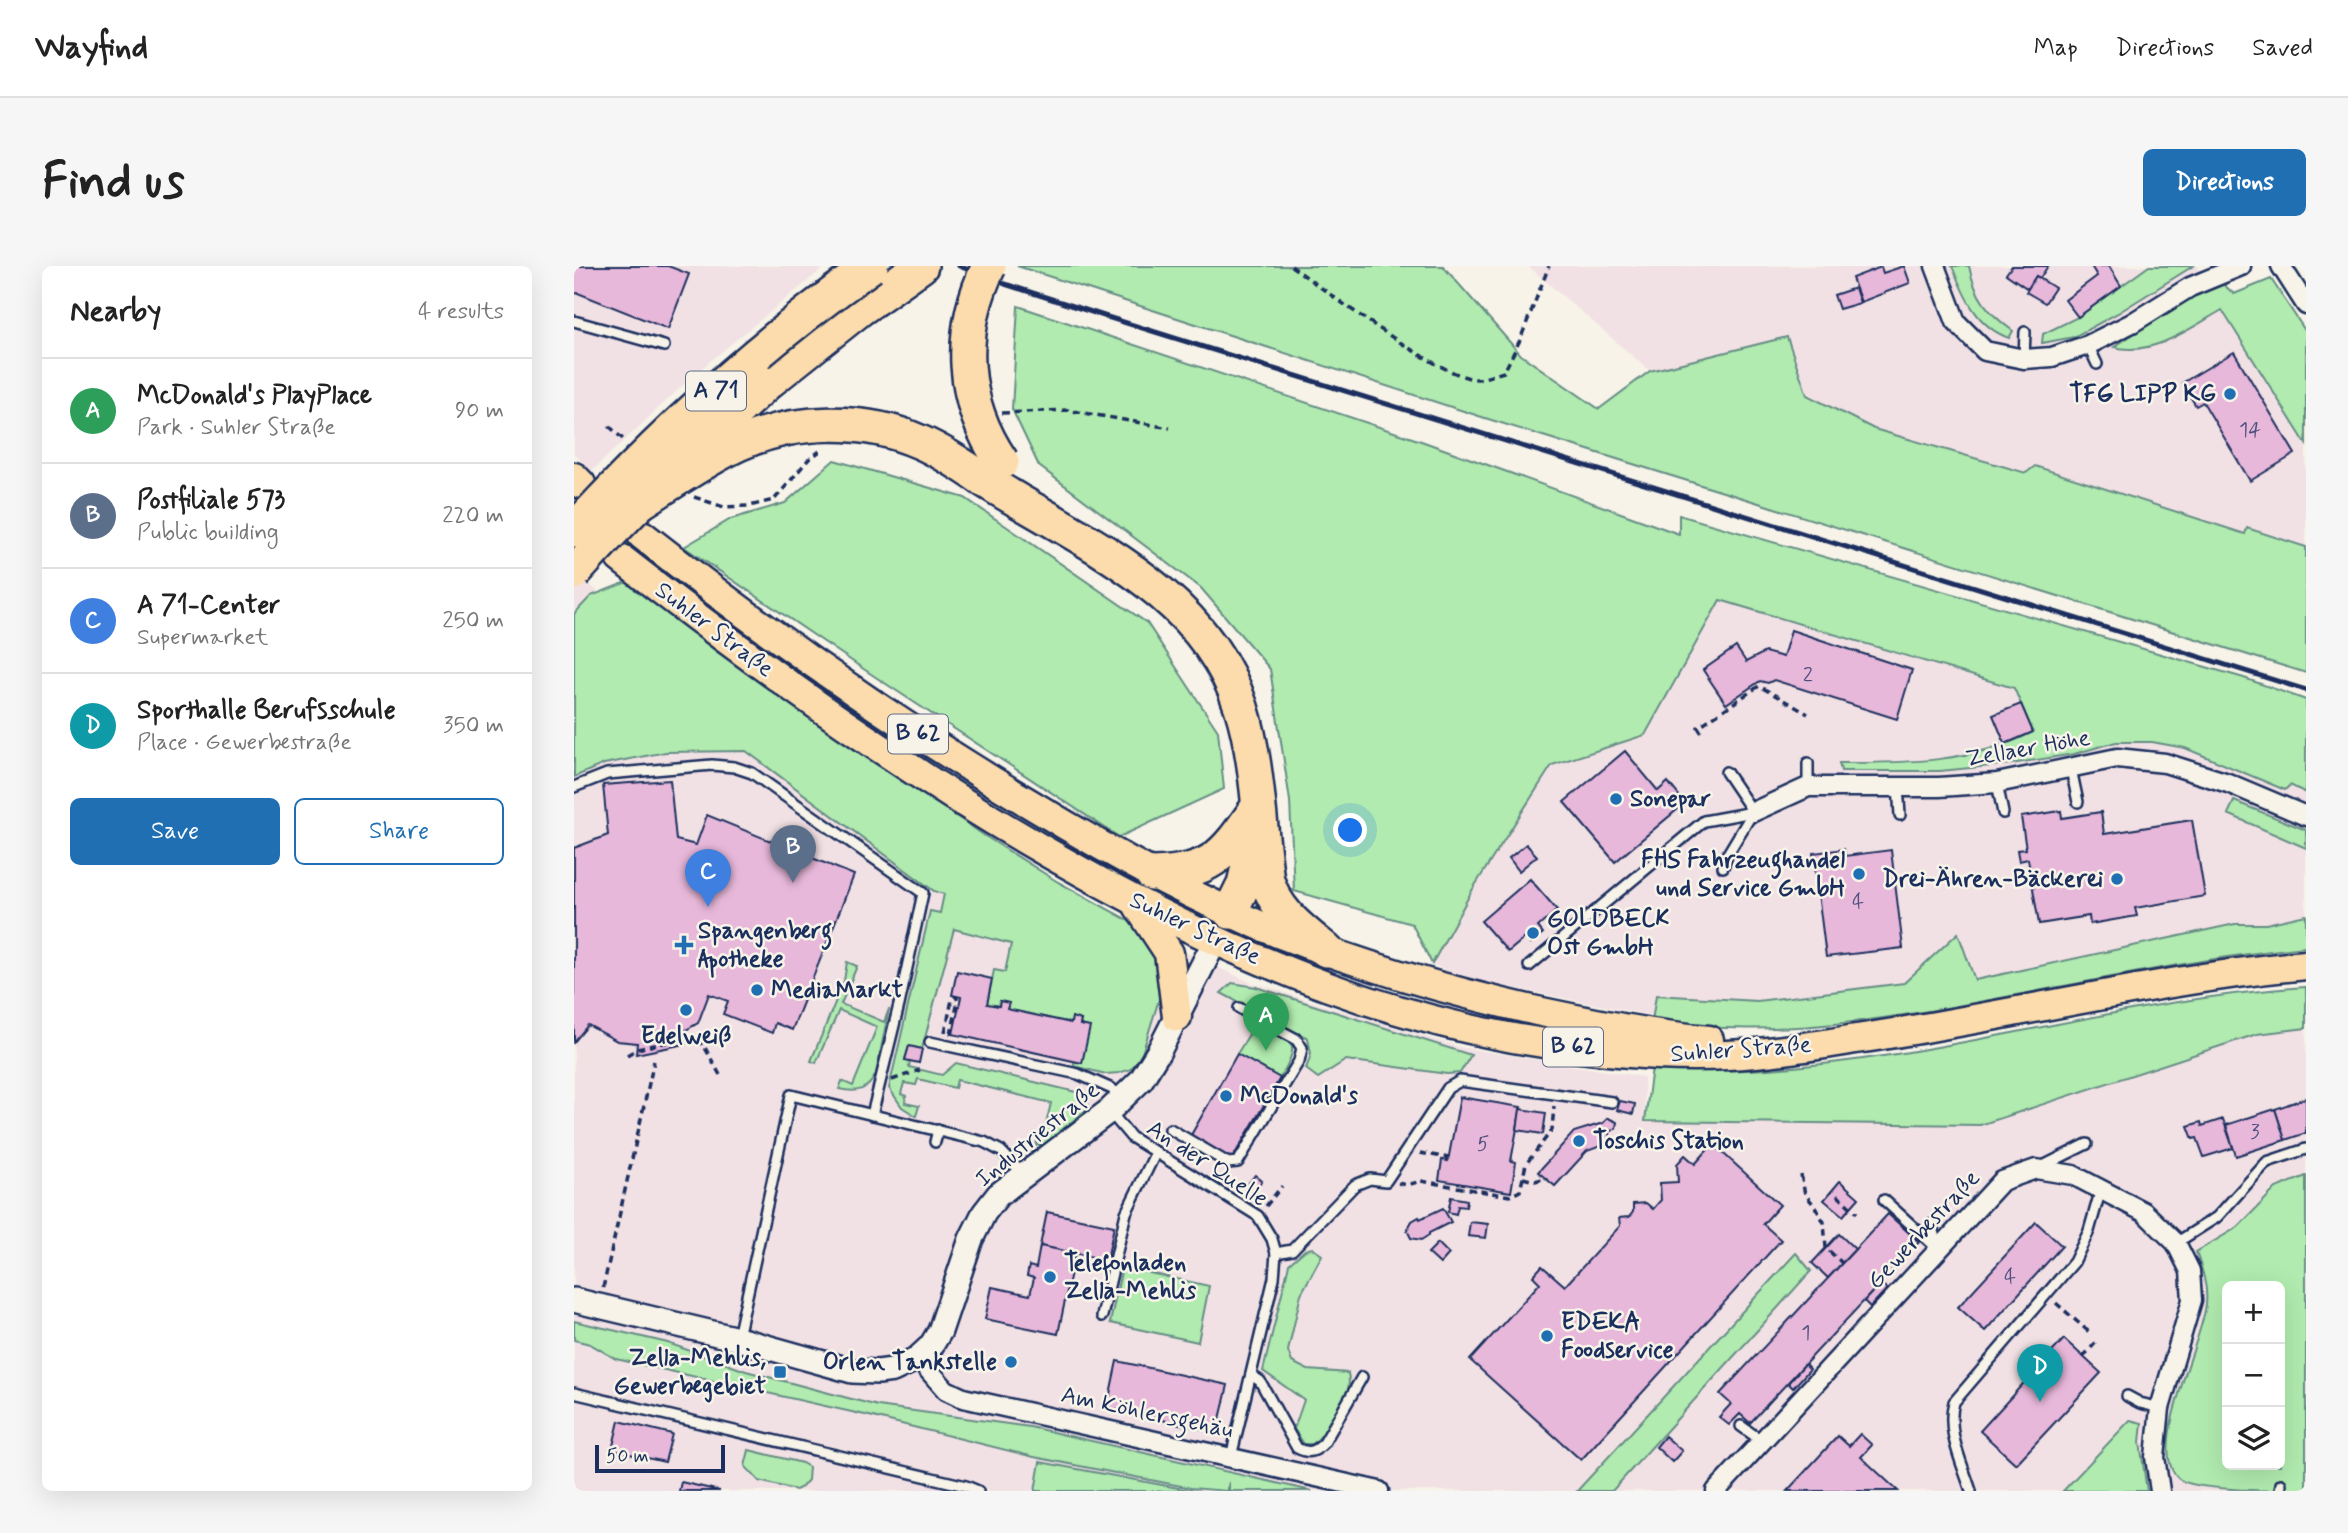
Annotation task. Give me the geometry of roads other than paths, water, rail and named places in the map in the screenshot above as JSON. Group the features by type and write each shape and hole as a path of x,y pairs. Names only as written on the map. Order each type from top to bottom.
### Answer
{"highway":[{"name":"A 71","path":"574,530 664,438 744,366 842,286 871,266"},
{"name":"A 71","path":"574,573 612,530 639,520 701,443 767,383 860,309 921,266"},
{"path":"989,266 971,316 967,364 976,412 992,448 993,471"},
{"path":"639,520 703,463 739,444 771,432 822,424 872,428 918,441 993,471 1042,503 1094,546 1170,600 1202,633 1215,651 1234,687 1244,720 1254,767 1257,808 1270,892 1283,914 1326,950"},
{"path":"1143,888 1176,873 1205,866 1234,842 1257,808"},
{"path":"1230,912 1250,865 1257,808"}],"main road":[{"name":"Suhler Straße","path":"639,520 695,577 892,717 990,780 1215,941 1296,975 1388,1007 1468,1028 1567,1046 1664,1056 1727,1055 1859,1039 2235,973 2306,964"},
{"name":"Suhler Straße","path":"620,558 789,686 1035,846 1143,888 1230,912 1326,950 1433,986 1580,1020 1650,1033 1740,1043 1859,1039"},
{"path":"1143,888 1169,953 1177,1017"},
{"path":"1215,941 1230,912"}],"street":[{"path":"1935,266 1962,336 1985,351 2024,359 2052,357 2088,345 2132,323 2190,287 2241,266"},
{"path":"2281,266 2306,305"},
{"name":"Zellaer Höhe","path":"1753,812 1808,788 1940,787 1997,783 2117,758 2165,763 2228,783 2306,816"},
{"name":"Industriestraße","path":"589,1303 864,1373 893,1370 918,1358 931,1346 940,1331 971,1239 984,1213 998,1195 1116,1105 1141,1080 1177,1017 1215,941"},
{"name":"Gewerbestraße","path":"1716,1491 2002,1181 2036,1169 2073,1175 2144,1212 2176,1243 2190,1271 2192,1300 2160,1408 2155,1457 2160,1491"},
{"name":"Am Köhlersgehäu","path":"918,1358 946,1390 963,1398 1379,1491"}],"lane":[{"path":"574,321 664,346"},
{"path":"2024,359 2025,332"},
{"path":"2088,345 2097,364"},
{"path":"1808,763 1808,788"},
{"path":"574,787 607,774 712,765 734,767 752,773 923,893 872,1115"},
{"path":"2071,769 2078,802"},
{"path":"1726,772 1753,812"},
{"path":"1997,783 2003,813"},
{"path":"1898,786 1900,816"},
{"path":"1723,867 1727,855 1753,812"},
{"path":"1529,966 1704,821 1753,812"},
{"path":"1170,1129 1228,1163 1238,1162 1299,1061 1302,1048 1296,1039 1239,1009"},
{"name":"An der Quelle","path":"930,1042 1078,1074 1112,1089 1116,1105 1131,1137 1258,1216 1272,1239 1276,1253"},
{"path":"1231,1457 1251,1375 1256,1335 1274,1278 1276,1253 1292,1250 1355,1185 1370,1180 1386,1181 1448,1088 1460,1081 1612,1102"},
{"path":"738,1339 791,1095 872,1115 924,1122 938,1130 984,1142 1001,1151 1024,1175"},
{"path":"935,1142 938,1130"},
{"path":"2036,1169 2087,1144"},
{"path":"2176,1243 2217,1217 2267,1162 2306,1149"},
{"path":"1102,1316 1124,1211 1138,1193 1156,1152"},
{"path":"1210,1199 1216,1189"},
{"path":"1970,1491 1950,1416 1954,1402 2074,1262 2089,1231 2101,1189"},
{"path":"1884,1200 1939,1250"},
{"path":"1932,1224 1939,1250"},
{"path":"1251,1375 1261,1381 1297,1448 1305,1452 1317,1450 1324,1443 1362,1377"},
{"path":"574,1393 954,1483 978,1491"},
{"path":"2127,1396 2140,1403 2160,1408"},
{"path":"1741,1426 1762,1441"}],"railway":[{"path":"959,266 1104,316 2306,690"}],"place":[{"name":"TFG LIPP KG","path":"2230,394"},
{"name":"Sonepar","path":"1616,799"},
{"name":"FHS Fahrzeughandel und Service GmbH","path":"1859,874"},
{"name":"Drei-Ähren-Bäckerei","path":"2117,879"},
{"name":"Postfiliale 573","path":"793,883"},
{"name":"A 71-Center","path":"708,907"},
{"name":"GOLDBECK Ost GmbH","path":"1533,933"},
{"name":"Spangenberg Apotheke","path":"684,945"},
{"name":"MediaMarkt","path":"757,990"},
{"name":"Edelweiß","path":"686,1010"},
{"name":"McDonald's PlayPlace","path":"1266,1051"},
{"name":"McDonald's","path":"1226,1096"},
{"name":"Toschis Station","path":"1579,1141"},
{"name":"Telefonladen Zella-Mehlis","path":"1050,1277"},
{"name":"EDEKA Foodservice","path":"1547,1336"},
{"name":"Orlen Tankstelle","path":"1011,1362"},
{"name":"Zella-Mehlis, Gewerbegebiet","path":"780,1372"},
{"name":"Sporthalle Berufsschule","path":"2040,1402"}]}
